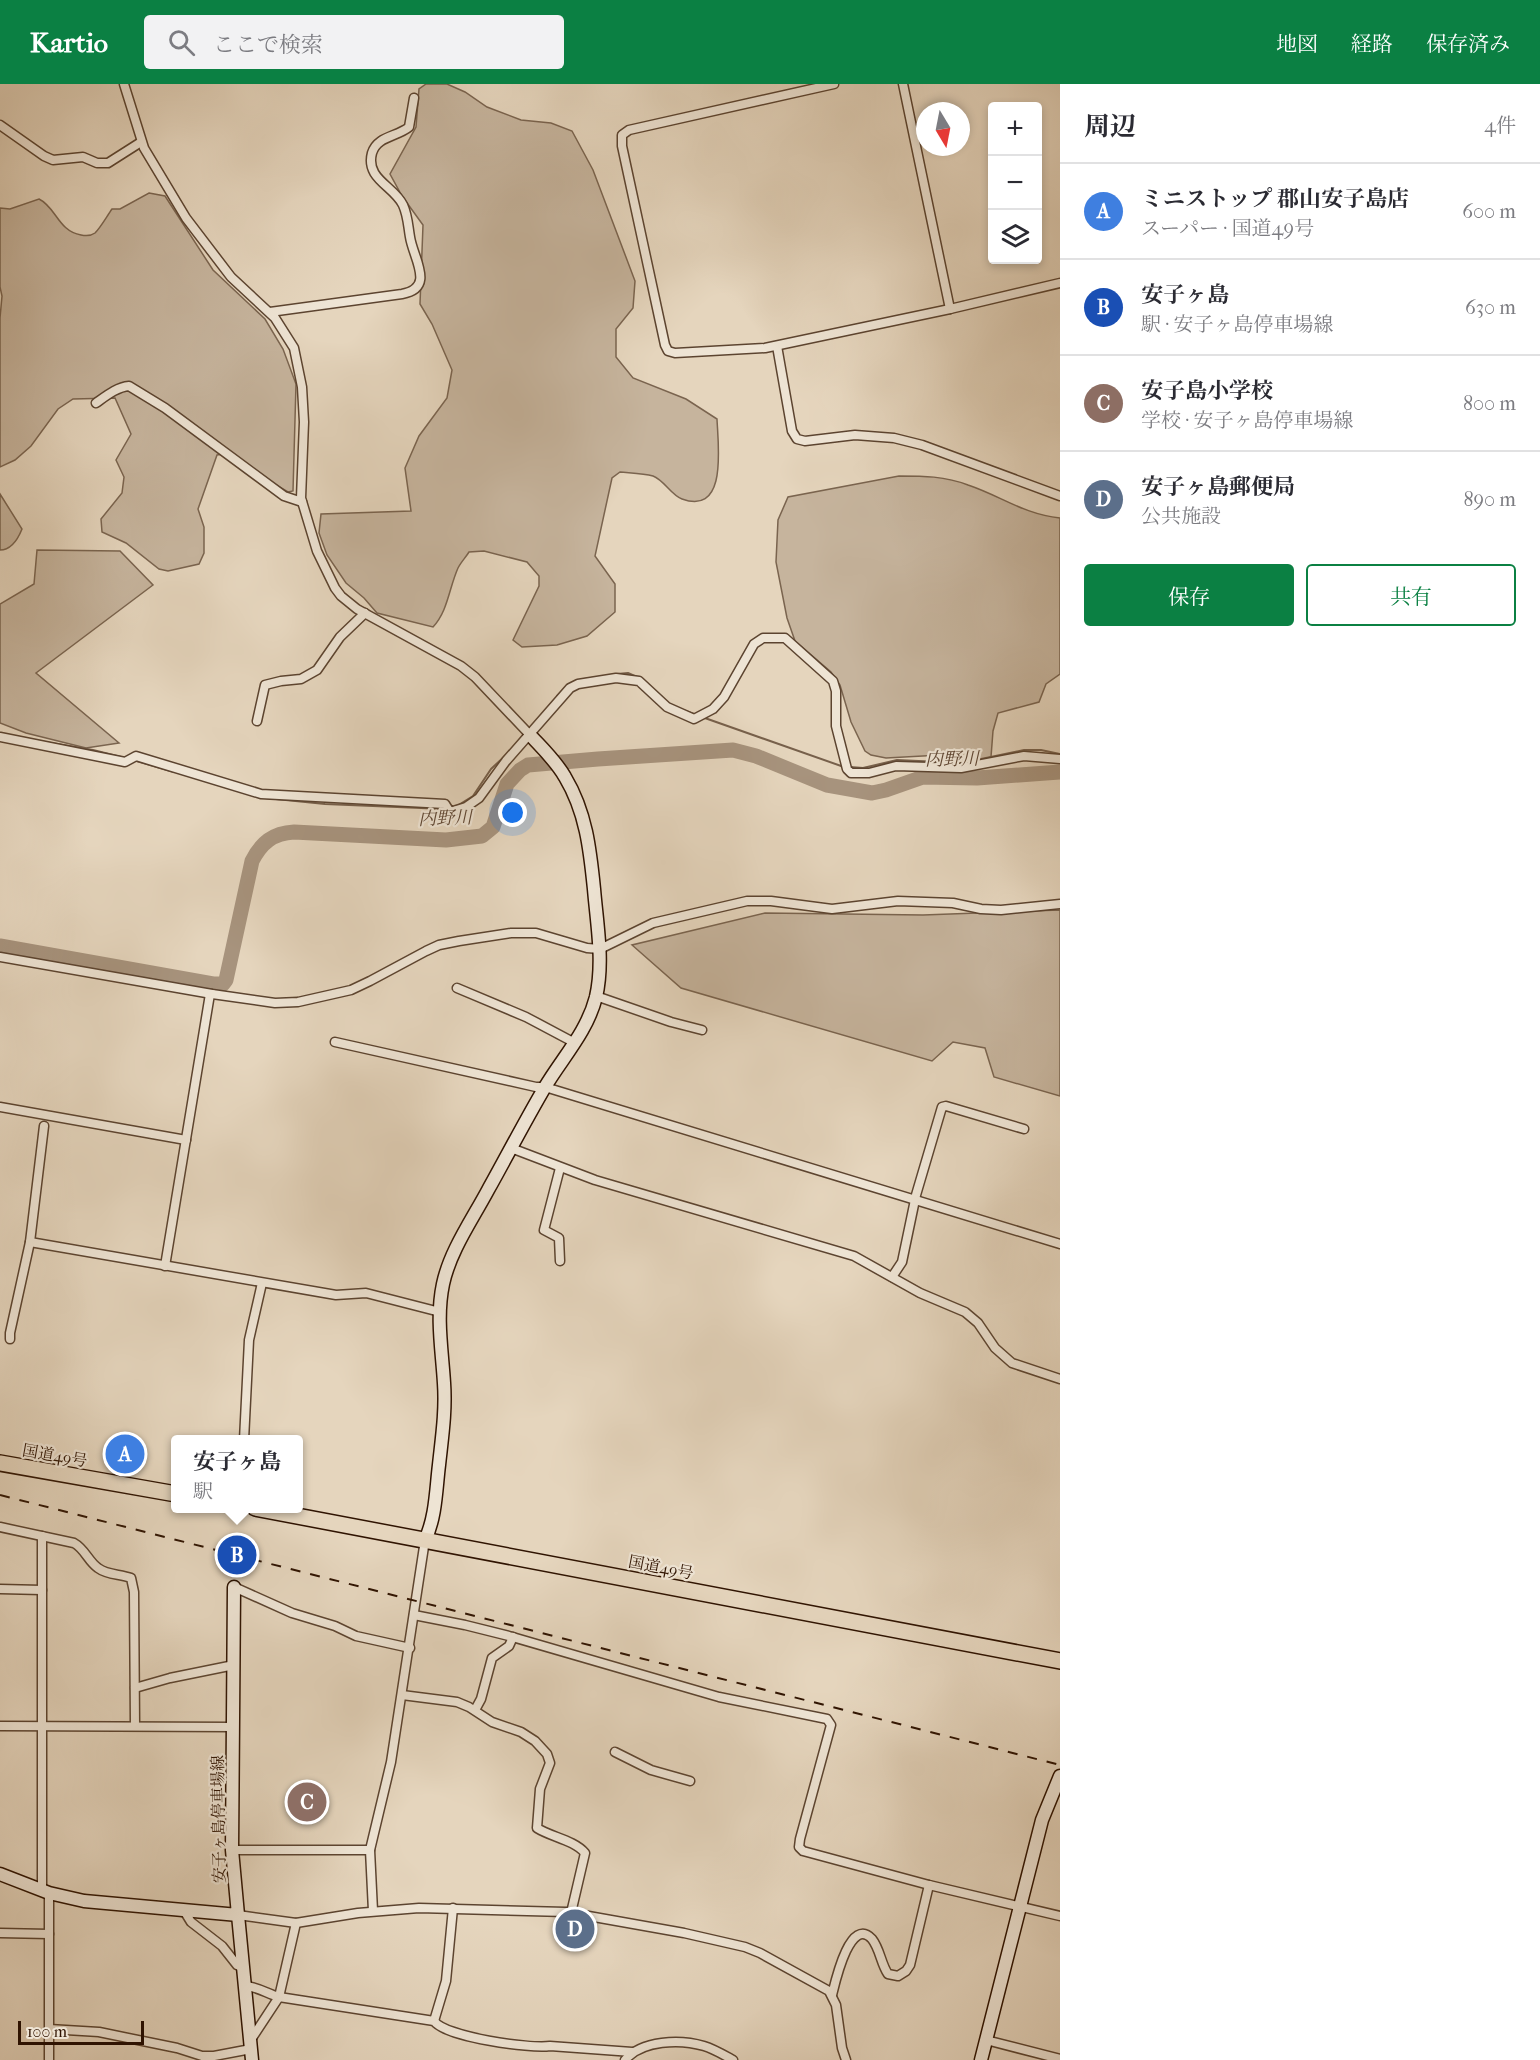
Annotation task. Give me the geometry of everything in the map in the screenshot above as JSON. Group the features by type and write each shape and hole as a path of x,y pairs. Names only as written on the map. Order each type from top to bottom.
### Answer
{"highway":[{"name":"国道49号","path":"0,1463 171,1493"},
{"name":"国道49号","path":"277,1513 1060,1661"}],"street":[{"path":"124,84 141,142 186,218 215,258 246,291 270,312 294,348 300,376 304,422 300,493 317,551 335,588 347,601 365,613 461,666 475,677 565,776 582,809 587,831 600,949 596,996 585,1028 545,1087 465,1232 448,1266 443,1285 440,1348 444,1384 444,1424 431,1526 425,1540 391,1762 370,1850 373,1911"},
{"path":"834,84 629,130 621,136 666,349 675,353 777,346 1060,283"},
{"path":"903,84 950,309"},
{"path":"270,312 402,294 417,287 421,275 411,243 406,213 399,199 375,176 371,160 374,149 383,139 400,134 409,127 414,98"},
{"path":"0,125 53,160 83,157 105,164 115,160 129,148 141,142"},
{"path":"777,346 792,431 797,439 805,441 855,435 894,438 922,445 1060,496"},
{"path":"96,403 123,387 132,388 174,415 285,496 302,502"},
{"path":"257,721 265,685 301,680 317,670 340,638 365,613"},
{"path":"0,737 125,762 136,756 261,794 445,804 450,812 466,807 479,798 506,761 570,688 578,684 616,678 639,681 667,707 694,719 698,718 713,709 724,697 754,644 763,638 770,637 785,638 833,681 836,692 836,726 847,769 852,773 869,773 890,766 902,765 961,768 1024,756 1060,759"},
{"path":"0,957 212,994 275,1003 298,1002 351,990 439,945 505,934 536,933 587,948 600,949 653,923 747,901 771,901 832,909 898,901 952,903 981,909 1001,910 1060,903"},
{"path":"457,988 526,1017 575,1043"},
{"path":"165,1266 210,994 212,994"},
{"path":"596,996 671,1022 702,1030"},
{"path":"335,1042 536,1087 545,1087 1060,1244"},
{"path":"892,1276 902,1262 916,1195 942,1107 946,1106 1024,1129"},
{"path":"0,1107 186,1140"},
{"path":"10,1339 30,1242 44,1126"},
{"path":"511,1148 560,1168 633,1192 854,1256 920,1293 965,1312 978,1323 995,1348 1012,1363 1060,1379"},
{"path":"560,1168 544,1230 560,1238 560,1261"},
{"path":"30,1242 336,1295 366,1293 440,1312"},
{"path":"244,1435 249,1340 262,1282"},
{"path":"0,1527 74,1543 101,1570 130,1578 134,1592 135,1726"},
{"path":"42,1536 42,1726 45,1892 49,1934 49,2060"},
{"path":"234,1587 292,1613 335,1626 356,1636 410,1648"},
{"name":"安子ヶ島停車場線","path":"234,1587 232,1850 251,2050"},
{"path":"0,1589 42,1590"},
{"path":"414,1615 513,1637 719,1697 827,1719 831,1725 800,1839 803,1851 929,1885 1060,1916"},
{"path":"475,1710 481,1699 492,1658 509,1646 513,1637"},
{"path":"135,1688 170,1678 234,1665"},
{"path":"402,1695 457,1702 475,1710 492,1722 520,1732 535,1741 549,1756 550,1766 540,1789 536,1825 540,1830 585,1852 571,1913"},
{"path":"0,1726 234,1726"},
{"path":"615,1752 651,1770 690,1781"},
{"path":"981,2060 1042,1820 1060,1776"},
{"path":"232,1850 370,1850"},
{"path":"0,1874 45,1892 104,1904 183,1909 296,1923 373,1911 418,1908 571,1913 684,1933 746,1947 781,1964 832,1995"},
{"path":"846,2060 836,2005 832,1995 839,1967 849,1943 859,1935 864,1935 872,1940 888,1974 898,1976 906,1971 910,1965 929,1885"},
{"path":"453,1908 446,1981 434,2021 437,2026 452,2033 539,2047 632,2052 658,2044 689,2042 706,2047 733,2060"},
{"path":"183,1909 190,1922 222,1946 237,1965 244,1968"},
{"path":"49,2029 99,2032 177,2048 202,2056 251,2050 279,1997 296,1923"},
{"path":"0,1933 49,1934"},
{"path":"246,1986 255,1987 279,1997 434,2021"},
{"path":"986,2040 1060,2059"},
{"path":"625,2060 632,2052"}],"shaded area":[{"path":"426,84 447,84 465,92 487,107 521,120 551,123 572,131 593,170 635,281 633,308 616,329 616,357 633,378 686,399 717,419 717,475 714,488 707,497 697,502 682,499 657,478 649,475 620,472 612,478 595,556 615,584 615,612 587,636 557,645 522,647 513,640 539,586 539,576 527,562 484,551 469,552 458,568 445,607 433,627 377,613 346,583 327,555 319,533 321,514 411,511 405,468 419,436 447,398 452,370 432,324 420,304 423,225 402,196 390,174 416,127 419,89"},
{"path":"149,193 165,196 213,270 265,319 283,349 296,384 293,491 288,492 224,454 217,455 198,509 204,527 204,553 199,564 168,571 159,569 126,543 102,532 101,519 122,493 124,477 116,460 131,434 115,398 73,399 58,409 31,446 15,460 0,467 2,296 0,208 10,209 39,199 50,207 67,229 73,233 88,236 97,231 112,209 120,209"},
{"path":"899,476 925,476 959,482 1035,513 1060,518 1060,674 1046,684 1039,702 998,713 993,731 991,757 977,761 941,755 886,758 871,755 865,751 851,722 840,685 831,672 795,641 787,618 776,562 778,520 788,497"},
{"path":"0,494 22,529 11,546 4,550 0,550"},
{"path":"37,550 120,551 153,585 36,673 119,743 86,748 26,733 0,723 0,604 34,584"},
{"path":"1060,910 1060,1096 994,1077 985,1048 953,1042 932,1061 681,988 632,945 765,913 923,915"}],"waterway":[{"path":"617,674 628,673 637,677"},
{"path":"584,679 605,676"},
{"path":"557,696 575,681"},
{"path":"683,710 697,715"},
{"path":"702,717 844,767"},
{"path":"39,741 125,758"},
{"name":"内野川","path":"0,946 223,984 226,980 252,861 268,840 280,834 294,832 446,840 482,836 493,827 507,784 528,765 733,750 756,756 827,785 872,793 923,777 977,778 1060,772"},
{"path":"850,767 863,768 897,760 962,763 1024,750 1041,750 1060,754"},
{"path":"457,806 473,796 491,769 506,755"},
{"path":"133,760 174,772"},
{"path":"266,798 325,804 445,809"}],"railway":[{"path":"0,1495 1060,1765"}],"place":[{"name":"ミニストップ 郡山安子島店","path":"125,1454"},
{"name":"安子ヶ島","path":"237,1555"},
{"name":"安子島小学校","path":"307,1802"},
{"name":"安子ヶ島郵便局","path":"575,1929"}]}
